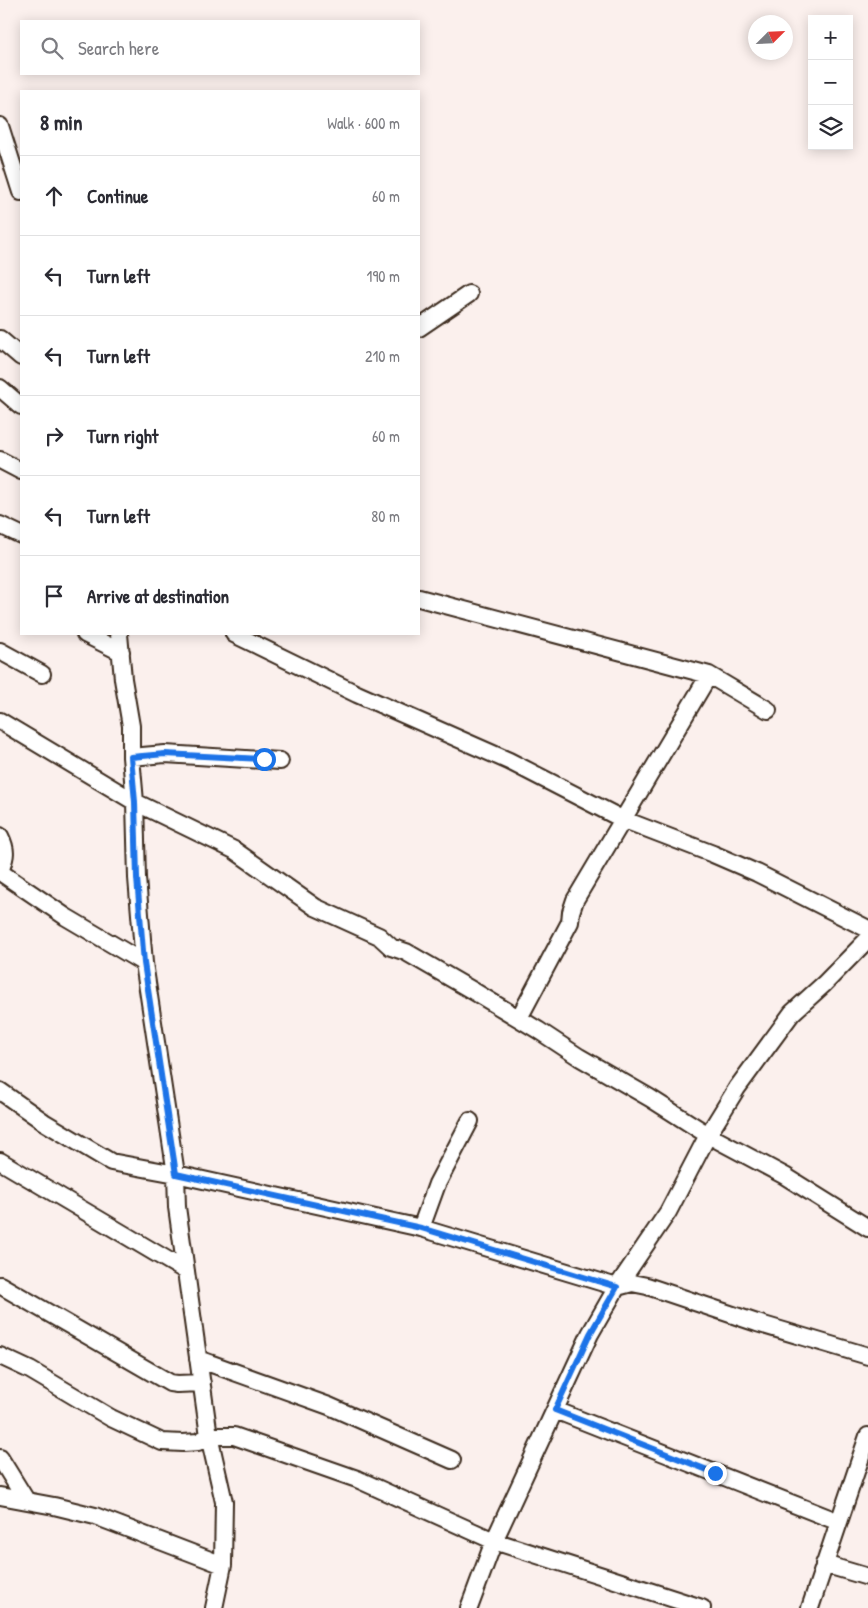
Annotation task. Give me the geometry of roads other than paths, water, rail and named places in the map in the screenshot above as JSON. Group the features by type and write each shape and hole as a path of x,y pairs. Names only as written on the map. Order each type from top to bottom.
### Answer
{"street":[{"path":"0,126 20,189"},
{"path":"420,327 469,294"},
{"path":"0,339 20,356"},
{"path":"0,388 20,405"},
{"path":"0,460 20,470"},
{"path":"0,524 20,534"},
{"path":"420,598 709,675 768,710"},
{"path":"87,635 121,652"},
{"path":"119,635 123,679 131,726 137,878 144,963 176,1174 177,1208 209,1436 224,1502 223,1566 214,1608"},
{"path":"236,635 357,694 509,761 622,819 757,873 868,929"},
{"path":"0,651 42,674"},
{"path":"519,1018 570,922 575,900 709,675"},
{"path":"0,722 135,802 234,850 315,907 379,936 391,947 406,952 519,1018 579,1057 650,1098 708,1135 785,1176 868,1228"},
{"path":"131,757 165,754 280,761"},
{"path":"0,836 6,853 0,872 66,917 144,963"},
{"path":"470,1608 494,1541 590,1334 617,1287 668,1212 708,1135 737,1088 792,1013 824,984 868,939"},
{"path":"0,1090 44,1122 110,1162 176,1174 421,1228 617,1287 632,1284 647,1286 757,1323 868,1356"},
{"path":"421,1228 437,1184 470,1121"},
{"path":"0,1161 186,1272"},
{"path":"0,1286 170,1383 202,1383"},
{"path":"0,1356 30,1370 111,1418 162,1442 198,1442 209,1436 234,1436 357,1479 494,1541 702,1608"},
{"path":"198,1359 329,1406 452,1460"},
{"path":"555,1410 839,1522"},
{"path":"810,1608 868,1436"},
{"path":"0,1458 26,1500"},
{"path":"0,1496 95,1516 223,1566"},
{"path":"824,1564 868,1577"}]}
